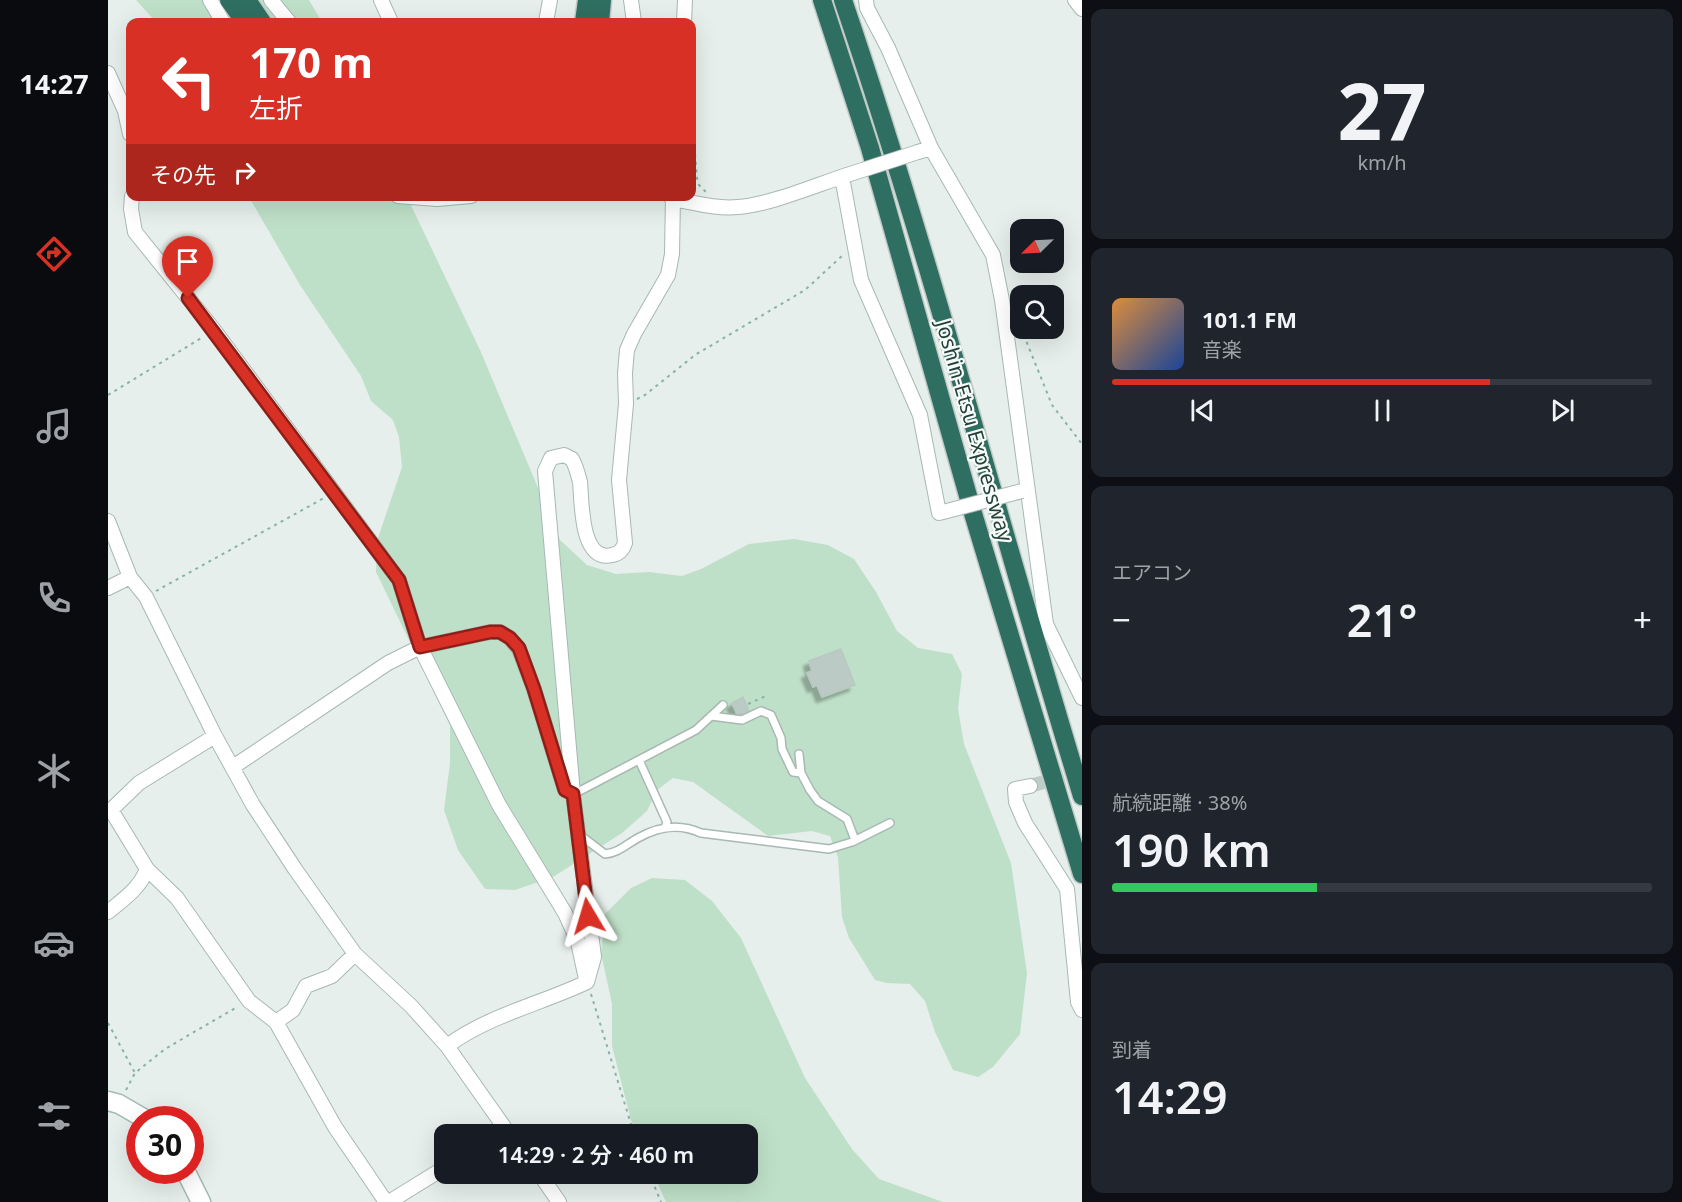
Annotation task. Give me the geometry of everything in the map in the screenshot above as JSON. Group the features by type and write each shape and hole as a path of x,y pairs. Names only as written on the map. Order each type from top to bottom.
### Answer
{"highway":[{"path":"229,0 242,18"},
{"path":"247,0 259,18"},
{"path":"585,18 587,0"},
{"path":"600,18 602,0"},
{"name":"Joshin-Etsu Expressway","path":"822,0 870,148 976,521 1082,874"},
{"name":"Joshin-Etsu Expressway","path":"843,0 917,234 1082,796"}],"street":[{"path":"210,0 221,18"},
{"path":"271,0 287,18"},
{"path":"381,0 389,18"},
{"path":"547,18 550,0"},
{"path":"632,0 634,18"},
{"path":"684,18 685,0"},
{"path":"866,0 867,8 888,48 925,150 993,255 1002,300 1025,490 1046,624 1082,698"},
{"path":"1075,0 1082,9"},
{"path":"108,73 126,116"},
{"path":"690,201 713,206 739,207 765,202 925,150"},
{"path":"844,176 861,280 920,415 939,513 1025,490"},
{"path":"132,201 135,232 214,330 399,580 420,647 499,805 565,913 578,942 587,982"},
{"path":"447,1047 467,1032 508,1013 554,998 587,982 594,957 573,794 545,471 551,458 564,455 572,459 579,479 585,532 592,550 607,556 621,551 625,543 619,480 626,404 627,350 668,275 672,255 672,201"},
{"path":"108,521 130,577 146,597 215,736 253,805 355,954 411,1006 447,1047 499,1124"},
{"path":"108,588 130,577"},
{"path":"233,767 388,663 420,647 490,632 500,632 510,638 519,648 565,790 573,794"},
{"path":"215,736 139,783 110,810 147,869 177,898 249,1001 276,1022 335,1127 388,1202 434,1174"},
{"path":"1030,786 1015,789 1016,802 1025,823 1067,890 1078,1002 1082,1010"},
{"path":"108,912 143,880 147,869"},
{"path":"276,1022 293,1010 306,986 332,976 355,954"},
{"path":"192,1184 201,1202"},
{"path":"547,1184 560,1202"}],"lane":[{"path":"573,794 696,730 723,705"},
{"path":"711,716 742,720 761,711 771,714 793,772 801,773"},
{"path":"799,754 801,773 810,790 818,801 847,819 855,840"},
{"path":"639,760 667,822 664,828"},
{"path":"578,833 604,854 623,849 637,838 659,828 689,828 701,833 829,849 855,840 890,823"}],"path":[{"path":"696,166 697,178 703,190 710,194"},
{"path":"626,404 645,395 695,355 805,290 844,254"},
{"path":"108,395 214,330"},
{"path":"1025,339 1052,405 1082,444"},
{"path":"146,597 334,492"},
{"path":"748,704 768,695"},
{"path":"587,982 631,1124"},
{"path":"113,1102 135,1073 165,1049 249,1001"},
{"path":"108,1023 135,1073"},
{"path":"654,1184 661,1202"}],"green space":[{"path":"136,0 309,0 320,18 152,18"},
{"path":"251,201 409,201 480,350 560,540 587,565 616,574 649,572 682,576 701,569 749,544 794,539 828,545 854,559 876,592 897,631 918,648 952,654 962,674 958,709 964,744 1011,863 1027,973 1020,1034 993,1067 978,1077 953,1070 935,1032 925,1001 910,984 875,980 849,938 842,917 838,857 830,836 812,831 768,836 693,782 673,778 657,790 647,811 622,833 553,877 515,890 485,889 458,850 444,810 450,763 450,725 376,572 377,541 402,467 399,437 393,420 371,401 361,376 300,285"},
{"path":"652,878 685,880 712,901 741,938 805,1078 852,1149 879,1179 943,1202 666,1202 658,1184 758,1184 758,1124 633,1124 612,1046 612,1004 601,953 605,914 631,888"}],"building":[{"path":"841,649 855,685 822,697 817,685 813,687 807,673 812,671 809,661"},
{"path":"743,697 749,711 737,714 732,703"}],"tunnel":[{"path":"1030,786 1082,771"}],"route":[{"path":"188,298 399,580 420,647 490,632 500,632 510,638 519,648 565,790 573,794 588,916"}]}
